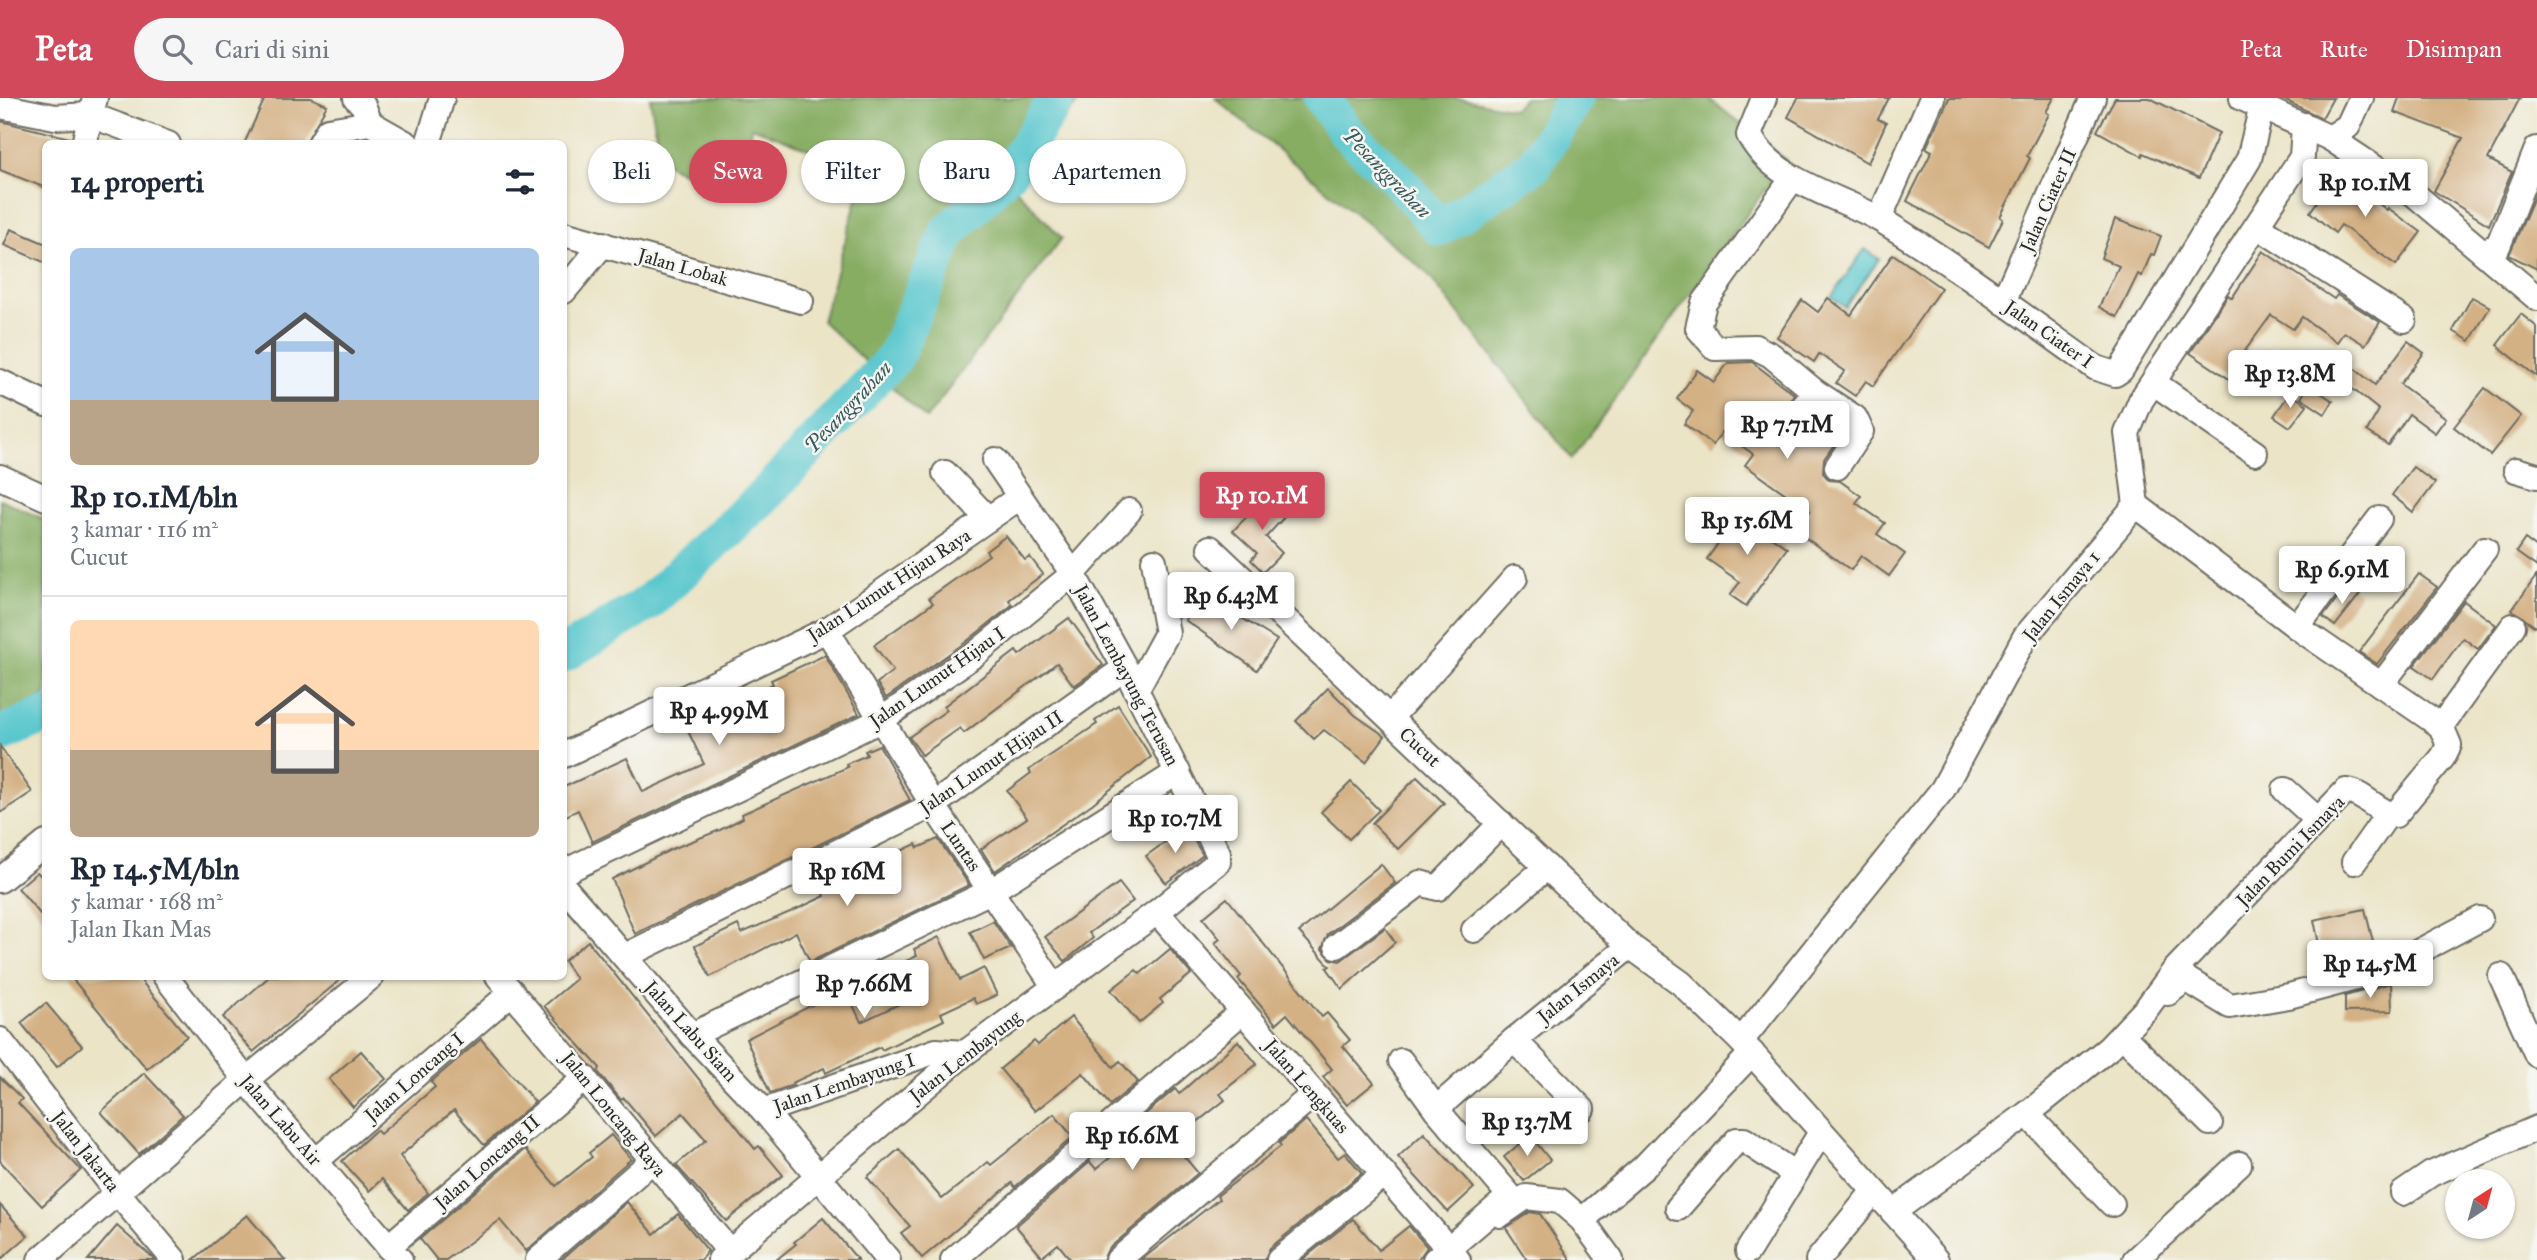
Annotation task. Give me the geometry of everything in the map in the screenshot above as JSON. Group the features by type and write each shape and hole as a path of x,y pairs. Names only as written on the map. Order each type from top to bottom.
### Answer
{"street":[{"path":"356,98 363,105 370,123"},
{"path":"429,140 442,98"},
{"name":"Jalan Ciater I","path":"1764,98 1749,135 1759,153 1793,178 1879,219 2096,368 2115,374 2121,370 2249,159 2252,102"},
{"path":"1879,219 1932,98"},
{"name":"Jalan Ciater II","path":"2003,302 2093,98"},
{"path":"2330,138 2348,127 2361,98"},
{"path":"2252,102 2330,138 2413,194 2537,298"},
{"path":"0,106 55,117 93,107 160,140"},
{"path":"85,140 93,107"},
{"path":"322,140 328,130 370,123 400,140"},
{"path":"2304,125 2302,158 2141,400 2127,433 2136,505 2297,627 2441,726 2449,745 2443,757 2404,807 2395,815 2388,814 2354,862"},
{"path":"2484,251 2498,246 2537,149"},
{"path":"1793,178 1704,303 1698,328 1715,348 1755,347 1771,355 1814,391 1854,418 1861,431 1837,467"},
{"path":"2257,226 2404,320"},
{"name":"Jalan Lobak","path":"567,235 801,301"},
{"path":"567,287 603,244"},
{"path":"0,382 42,402"},
{"path":"2154,383 2255,453"},
{"path":"1788,430 1814,391"},
{"name":"Jalan Lembayung Terusan","path":"995,460 1073,574 1178,772 1218,853 1218,862"},
{"path":"945,473 988,519"},
{"path":"0,477 42,496"},
{"name":"Jalan Lumut Hijau Raya","path":"567,754 827,630 1020,497"},
{"name":"Jalan Ismaya 1","path":"1581,1220 1644,1167 1746,1047 1943,789 2025,637 2136,505"},
{"name":"Jalan Lumut Hijau I","path":"567,871 881,720 974,655 1073,574 1129,511"},
{"path":"2297,627 2379,519"},
{"name":"Cucut","path":"1210,548 1630,946"},
{"path":"2381,685 2485,549"},
{"path":"1130,679 1167,633 1154,561"},
{"path":"1390,718 1515,578"},
{"path":"2441,726 2513,626"},
{"name":"Luntas","path":"827,630 933,805 1055,987"},
{"name":"Jalan Lumut Hijau II","path":"625,956 933,805 1130,679"},
{"path":"692,1035 992,891 1178,772"},
{"path":"2285,790 2318,820"},
{"name":"Jalan Bumi Ismaya","path":"1893,1212 2027,1114 2122,1035 2174,971 2346,791 2355,792 2388,814"},
{"path":"1337,946 1420,883 1438,888 1501,823"},
{"path":"0,880 42,846"},
{"name":"Jalan Lembayung","path":"725,1256 965,1053 1157,912 1218,862"},
{"path":"1474,930 1547,867"},
{"name":"Jalan Labu Siam","path":"567,890 692,1035 764,1111 888,1260"},
{"name":"Jalan Lengkuas","path":"1157,912 1384,1174 1447,1256"},
{"path":"2158,992 2168,993 2186,979 2230,1006 2289,996 2382,971 2480,919"},
{"name":"Jalan Ismaya","path":"1436,1109 1514,1040 1630,946 1681,982 1746,1047 1820,1134 1936,1260"},
{"path":"2501,976 2537,1055"},
{"name":"Jalan Labu Air","path":"168,980 246,1080 394,1253"},
{"path":"40,1260 246,1080 367,980"},
{"name":"Jalan Loncang Raya","path":"505,984 586,1078 725,1256"},
{"name":"Jalan Loncang I","path":"316,1161 505,984"},
{"path":"953,1260 1243,1011"},
{"path":"2122,1035 2210,1123"},
{"name":"Jalan Jakarta","path":"0,1040 117,1192 174,1260"},
{"path":"1514,1040 1582,1109"},
{"name":"Jalan Lembayung I","path":"764,1111 936,1051 965,1053"},
{"path":"1401,1061 1436,1109 1510,1196 1447,1256"},
{"name":"Jalan Loncang II","path":"394,1253 586,1078"},
{"path":"1118,1260 1314,1094"},
{"path":"2027,1114 2112,1204"},
{"path":"2403,1194 2431,1174 2537,1128"},
{"path":"1748,1251 1820,1134"},
{"path":"1678,1208 1737,1140 1744,1140 1795,1174"},
{"path":"538,1260 652,1161"},
{"path":"2135,1260 2239,1164"},
{"path":"1279,1260 1384,1174"},
{"path":"1818,1260 1874,1191"},
{"path":"1494,1210 1501,1215 1526,1197 1560,1202 1581,1220 1611,1260"}],"green space":[{"path":"650,98 1081,98 1049,140 1029,140 1029,165 1015,183 1015,140 919,140 919,203 1015,203 1015,188 1062,238 926,419 822,321 856,203 905,203 905,140 801,140 801,146 752,127 747,140 689,140 689,175 675,168 675,140 657,140"},
{"path":"1215,98 1457,98 1514,109 1524,98 1708,98 1786,160 1572,459 1425,271"},
{"path":"0,499 42,519 42,697 0,718"}],"water":[{"path":"1865,249 1879,259 1845,307 1831,297"}],"building":[{"path":"265,98 311,98 327,105 307,140 246,140"},
{"path":"1798,98 1889,98 1878,119 1886,123 1868,163 1788,117"},
{"path":"1949,98 2054,98 1989,247 1907,201 1932,151 1926,148"},
{"path":"2115,98 2150,98 2219,133 2199,178 2143,153 2142,156 2097,131"},
{"path":"2280,98 2333,98 2322,118"},
{"path":"2399,98 2520,98 2488,159 2512,172 2489,225 2434,191 2463,138 2394,112"},
{"path":"0,121 70,138 42,140 42,186 0,170"},
{"path":"2338,172 2421,232 2396,265 2341,225 2335,233 2310,212"},
{"path":"2537,190 2537,269 2509,255"},
{"path":"2115,219 2161,236 2154,255 2151,254 2142,276 2138,274 2117,317 2099,307 2119,266 2101,258"},
{"path":"11,229 42,242 42,261 4,245"},
{"path":"2263,251 2334,299 2337,295 2380,322 2365,345 2344,332 2337,342 2302,317 2293,329 2271,315 2245,351 2261,361 2243,388 2190,353 2228,295 2232,298"},
{"path":"1893,254 1941,288 1873,386 1866,381 1855,396 1836,383 1845,371 1819,354 1814,362 1777,337 1802,300 1818,312 1828,298 1851,315"},
{"path":"2472,297 2490,307 2470,341 2453,331"},
{"path":"2521,314 2537,327 2537,377 2497,345"},
{"path":"2408,341 2424,353 2400,384 2446,418 2435,433 2409,414 2388,445 2367,431 2379,410 2344,382 2355,369 2375,385"},
{"path":"1752,362 1794,394 1773,428 1779,442 1788,445 1801,437 1805,440 1814,426 1836,442 1824,459 1823,473 1829,480 1840,481 1861,496 1856,503 1885,523 1877,534 1905,554 1889,576 1861,556 1851,570 1796,531 1810,511 1745,465 1753,454 1722,432 1713,445 1684,424 1693,411 1677,399 1697,370 1714,382 1728,363"},
{"path":"2309,385 2333,401 2325,414 2301,398"},
{"path":"2485,388 2521,416 2490,455 2454,427"},
{"path":"2290,393 2307,405 2290,427 2274,416"},
{"path":"2413,467 2435,483 2413,512 2392,495"},
{"path":"1267,495 1287,514 1266,537 1282,553 1263,572 1251,560 1257,553 1233,531"},
{"path":"1739,514 1787,548 1746,606 1730,595 1740,582 1707,559"},
{"path":"1006,536 1025,560 1030,557 1043,574 1009,600 1012,605 966,642 886,698 877,683 893,671 874,645 933,603 929,598 989,555 986,551"},
{"path":"2525,539 2537,548 2537,567 2516,552"},
{"path":"2419,574 2437,587 2377,664 2359,652"},
{"path":"2537,575 2537,628 2512,610"},
{"path":"2348,585 2360,594 2335,626 2323,617"},
{"path":"1203,594 1277,640 1257,670 1185,620"},
{"path":"2464,601 2496,625 2478,649 2463,638 2433,679 2414,666"},
{"path":"1069,618 1103,665 1074,686 1057,663 964,733 960,728 922,755 909,737 947,710 944,706 1016,651 1019,655"},
{"path":"825,655 859,714 592,842 578,810 567,816 567,786 627,758 643,792 704,764 685,725 773,684 771,680"},
{"path":"1328,688 1355,715 1385,736 1366,762 1324,730 1314,739 1296,721"},
{"path":"1118,705 1151,757 1092,804 995,871 981,849 1027,818 1007,791 1031,773 1029,770 1097,724 1095,721"},
{"path":"879,745 910,800 635,934 612,879 672,849 720,830 743,818 742,814 848,767 846,764 867,755 865,751"},
{"path":"0,746 32,792 0,813"},
{"path":"1417,777 1444,803 1398,849 1372,823"},
{"path":"1351,782 1379,810 1349,839 1321,812"},
{"path":"1186,827 1203,855 1166,883 1146,856"},
{"path":"938,839 969,885 810,962 796,932 710,977 695,946 738,925 742,933 797,909 825,896 823,892 877,870 873,864 916,844 918,848"},
{"path":"1381,864 1395,883 1328,934 1322,949 1331,959 1340,961 1385,928 1395,942 1342,989 1327,968 1330,966 1299,932"},
{"path":"37,872 42,877 42,916 18,888"},
{"path":"1119,883 1133,901 1089,933 1093,938 1065,961 1045,937"},
{"path":"1227,898 1322,1017 1327,1013 1350,1040 1343,1046 1374,1083 1347,1105 1323,1077 1332,1069 1287,1014 1276,1024 1238,979 1241,976 1215,943 1220,939 1203,918"},
{"path":"2365,909 2373,942 2321,954 2314,920"},
{"path":"993,921 1011,948 984,960 970,932"},
{"path":"939,937 960,980 984,968 997,995 976,1004 973,998 941,1013 944,1020 882,1050 880,1047 826,1073 824,1068 792,1083 793,1085 770,1093 746,1039 845,988 861,1022 908,1000 893,967 917,956 914,949"},
{"path":"588,941 755,1149 759,1146 783,1175 726,1221 676,1165 706,1140 683,1113 656,1136 624,1098 621,1100 598,1072 600,1068 544,1006 576,979 567,966 567,958"},
{"path":"1170,949 1191,974 1160,999 1163,1003 1139,1023 1111,990 1136,970 1140,974"},
{"path":"73,980 140,980 187,1036 147,1069"},
{"path":"265,980 340,980 253,1052 223,1017"},
{"path":"2391,983 2392,1011 2345,1012 2345,996"},
{"path":"46,1003 82,1046 57,1067 21,1023"},
{"path":"1071,1017 1113,1067 1120,1061 1138,1082 1110,1105 1083,1073 1035,1111 1000,1069 1034,1041 1038,1045"},
{"path":"481,1039 535,1102 484,1145 454,1110 400,1156 428,1193 408,1210 382,1179 369,1191 342,1161 376,1130 380,1134 435,1087 431,1082"},
{"path":"1238,1041 1257,1064 1220,1094 1225,1100 1172,1142 1198,1173 1108,1249 1103,1260 1071,1260 1058,1244 1042,1257 1016,1226 1090,1162 1096,1169 1149,1126 1142,1117 1175,1089 1179,1094"},
{"path":"361,1051 386,1079 353,1107 329,1079"},
{"path":"144,1073 183,1115 139,1154 101,1112"},
{"path":"0,1077 22,1099 18,1103 81,1170 42,1206 0,1161"},
{"path":"1054,1114 1073,1137 1015,1187 1012,1183 922,1258 901,1233 910,1226 867,1177 899,1149 942,1199 988,1162 991,1165"},
{"path":"1306,1120 1338,1158 1345,1153 1362,1173 1270,1248 1264,1260 1141,1260 1219,1199 1217,1196 1281,1146 1279,1143"},
{"path":"1424,1133 1474,1188 1448,1212 1398,1157"},
{"path":"611,1135 631,1159 526,1251 500,1220 446,1260 437,1260 420,1239 525,1149 556,1186 592,1157 589,1153"},
{"path":"1530,1135 1550,1160 1524,1181 1504,1157"},
{"path":"627,1202 654,1234 678,1214 708,1251 700,1260 561,1260"},
{"path":"0,1205 28,1236 0,1260"},
{"path":"1530,1212 1540,1214 1571,1260 1527,1260 1506,1228"},
{"path":"247,1215 285,1260 193,1260"},
{"path":"823,1218 858,1260 776,1260 796,1244 794,1242"},
{"path":"1353,1219 1379,1250 1409,1226 1427,1247 1418,1260 1302,1260"},
{"path":"117,1226 152,1257 155,1260 88,1260"}],"waterway":[{"name":"Pesanggrahan","path":"567,652 648,603 762,498 895,357 948,233 1012,168 1057,98"},
{"name":"Pesanggrahan","path":"1322,98 1347,133 1399,181 1440,228 1534,165 1575,98"},
{"name":"Pesanggrahan","path":"0,734 42,717"}]}
